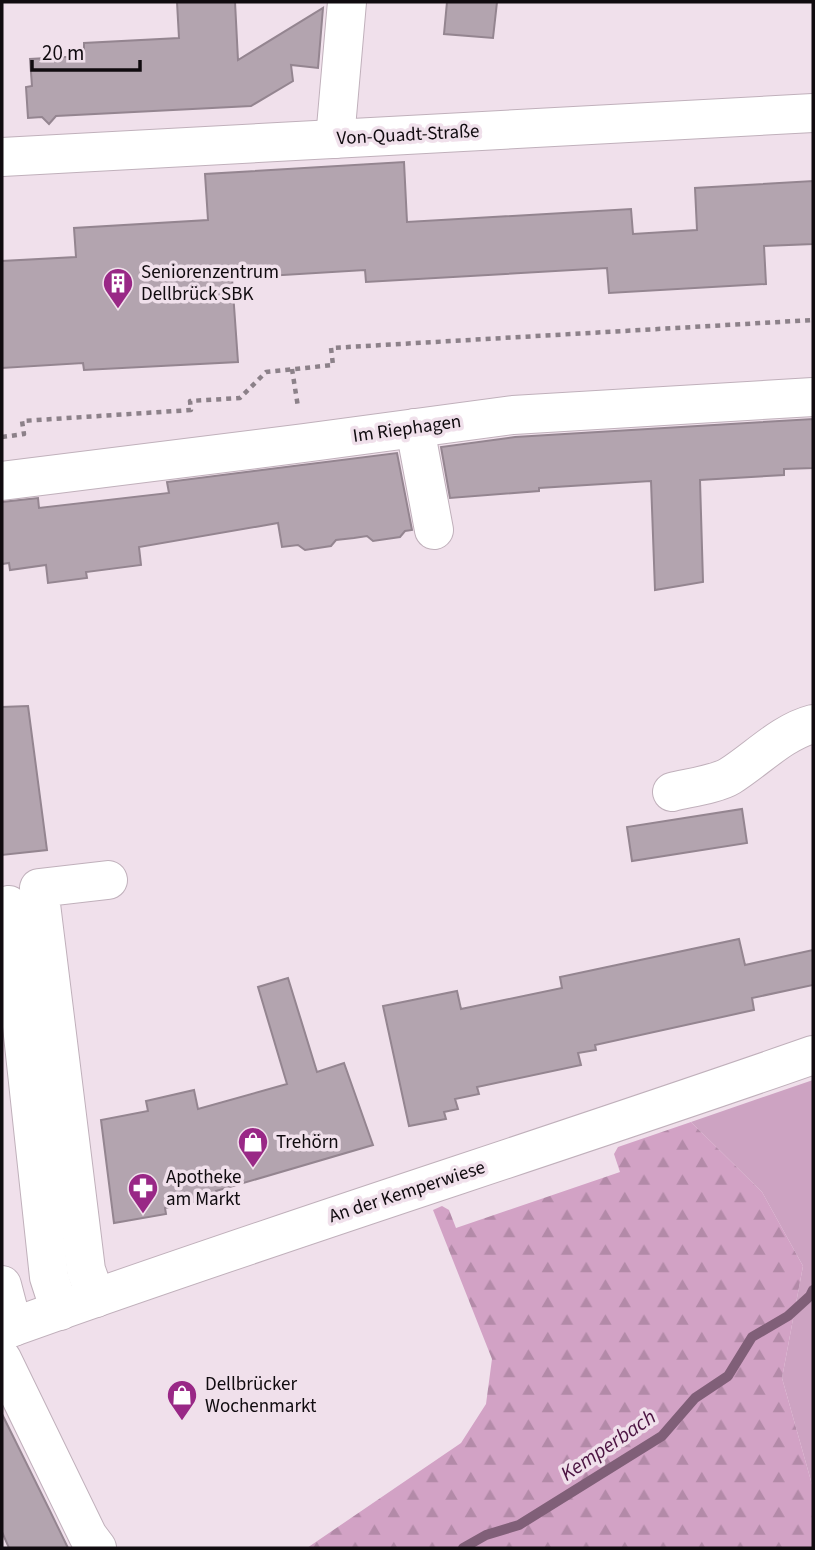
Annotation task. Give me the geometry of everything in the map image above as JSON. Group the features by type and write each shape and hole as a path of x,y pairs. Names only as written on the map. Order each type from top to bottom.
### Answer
{"street":[{"path":"335,139 347,2"},
{"name":"Von-Quadt-Straße","path":"2,157 813,113"},
{"name":"Im Riephagen","path":"2,481 513,415 813,397"},
{"path":"415,428 434,530"},
{"path":"672,792 727,778 782,739 813,724"},
{"path":"96,1298 86,1270 39,888 108,880"},
{"path":"9,905 49,1277 60,1311"},
{"name":"An der Kemperwiese","path":"5,1339 60,1311 96,1298 813,1055"},
{"path":"2,1285 5,1339 88,1536 97,1548"}],"path":[{"path":"2,436 24,434 22,421 191,410 190,401 240,398 267,372 333,365 331,348 813,320"}],"shaded area":[{"path":"813,1080 813,1488 782,1378 803,1266 762,1192 691,1122"}],"green space":[{"path":"691,1122 762,1192 803,1266 782,1378 813,1488 813,1548 307,1548 461,1443 486,1404 492,1359 433,1210 442,1206 449,1210 456,1228 620,1172 614,1154 618,1147"}],"building":[{"path":"177,2 235,2 238,60 323,8 318,68 291,65 293,81 251,106 56,116 49,124 42,117 28,118 26,87 32,86 30,59 84,56 84,43 179,38"},
{"path":"447,2 497,2 493,38 444,34"},
{"path":"404,162 407,222 631,209 633,234 697,230 695,188 813,181 813,244 764,246 766,284 609,293 607,268 366,282 365,270 232,278 238,362 84,370 83,363 2,368 2,261 76,257 74,228 208,220 205,174"},
{"path":"813,419 813,468 784,469 784,475 700,480 703,582 655,590 651,481 539,488 539,491 450,498 441,447 515,437"},
{"path":"397,453 412,530 405,531 400,537 373,541 367,536 336,540 331,546 305,550 298,545 282,547 278,523 139,547 141,565 86,572 87,578 48,583 46,565 10,570 9,563 2,564 2,502 38,498 39,508 169,493 167,482"},
{"path":"28,706 47,850 2,855 2,707"},
{"path":"742,809 747,843 632,861 627,827"},
{"path":"739,939 745,965 813,950 813,985 752,998 754,1010 595,1045 596,1050 578,1053 581,1065 477,1087 479,1094 455,1099 458,1109 444,1112 446,1119 409,1126 383,1006 457,991 461,1009 562,988 560,977"},
{"path":"288,978 317,1072 344,1063 373,1145 216,1191 217,1197 165,1208 166,1214 114,1223 101,1120 148,1111 146,1101 194,1090 198,1109 287,1084 258,987"},
{"path":"2,1414 68,1548 9,1548 2,1532"}],"waterway":[{"name":"Kemperbach","path":"463,1548 486,1535 519,1525 662,1436 695,1398 728,1376 752,1337 788,1316 813,1290"}],"place":[{"name":"Seniorenzentrum Dellbrück SBK","path":"118,310"},
{"name":"Trehörn","path":"253,1169"},
{"name":"Apotheke am Markt","path":"143,1215"},
{"name":"Dellbrücker Wochenmarkt","path":"182,1422"}]}
